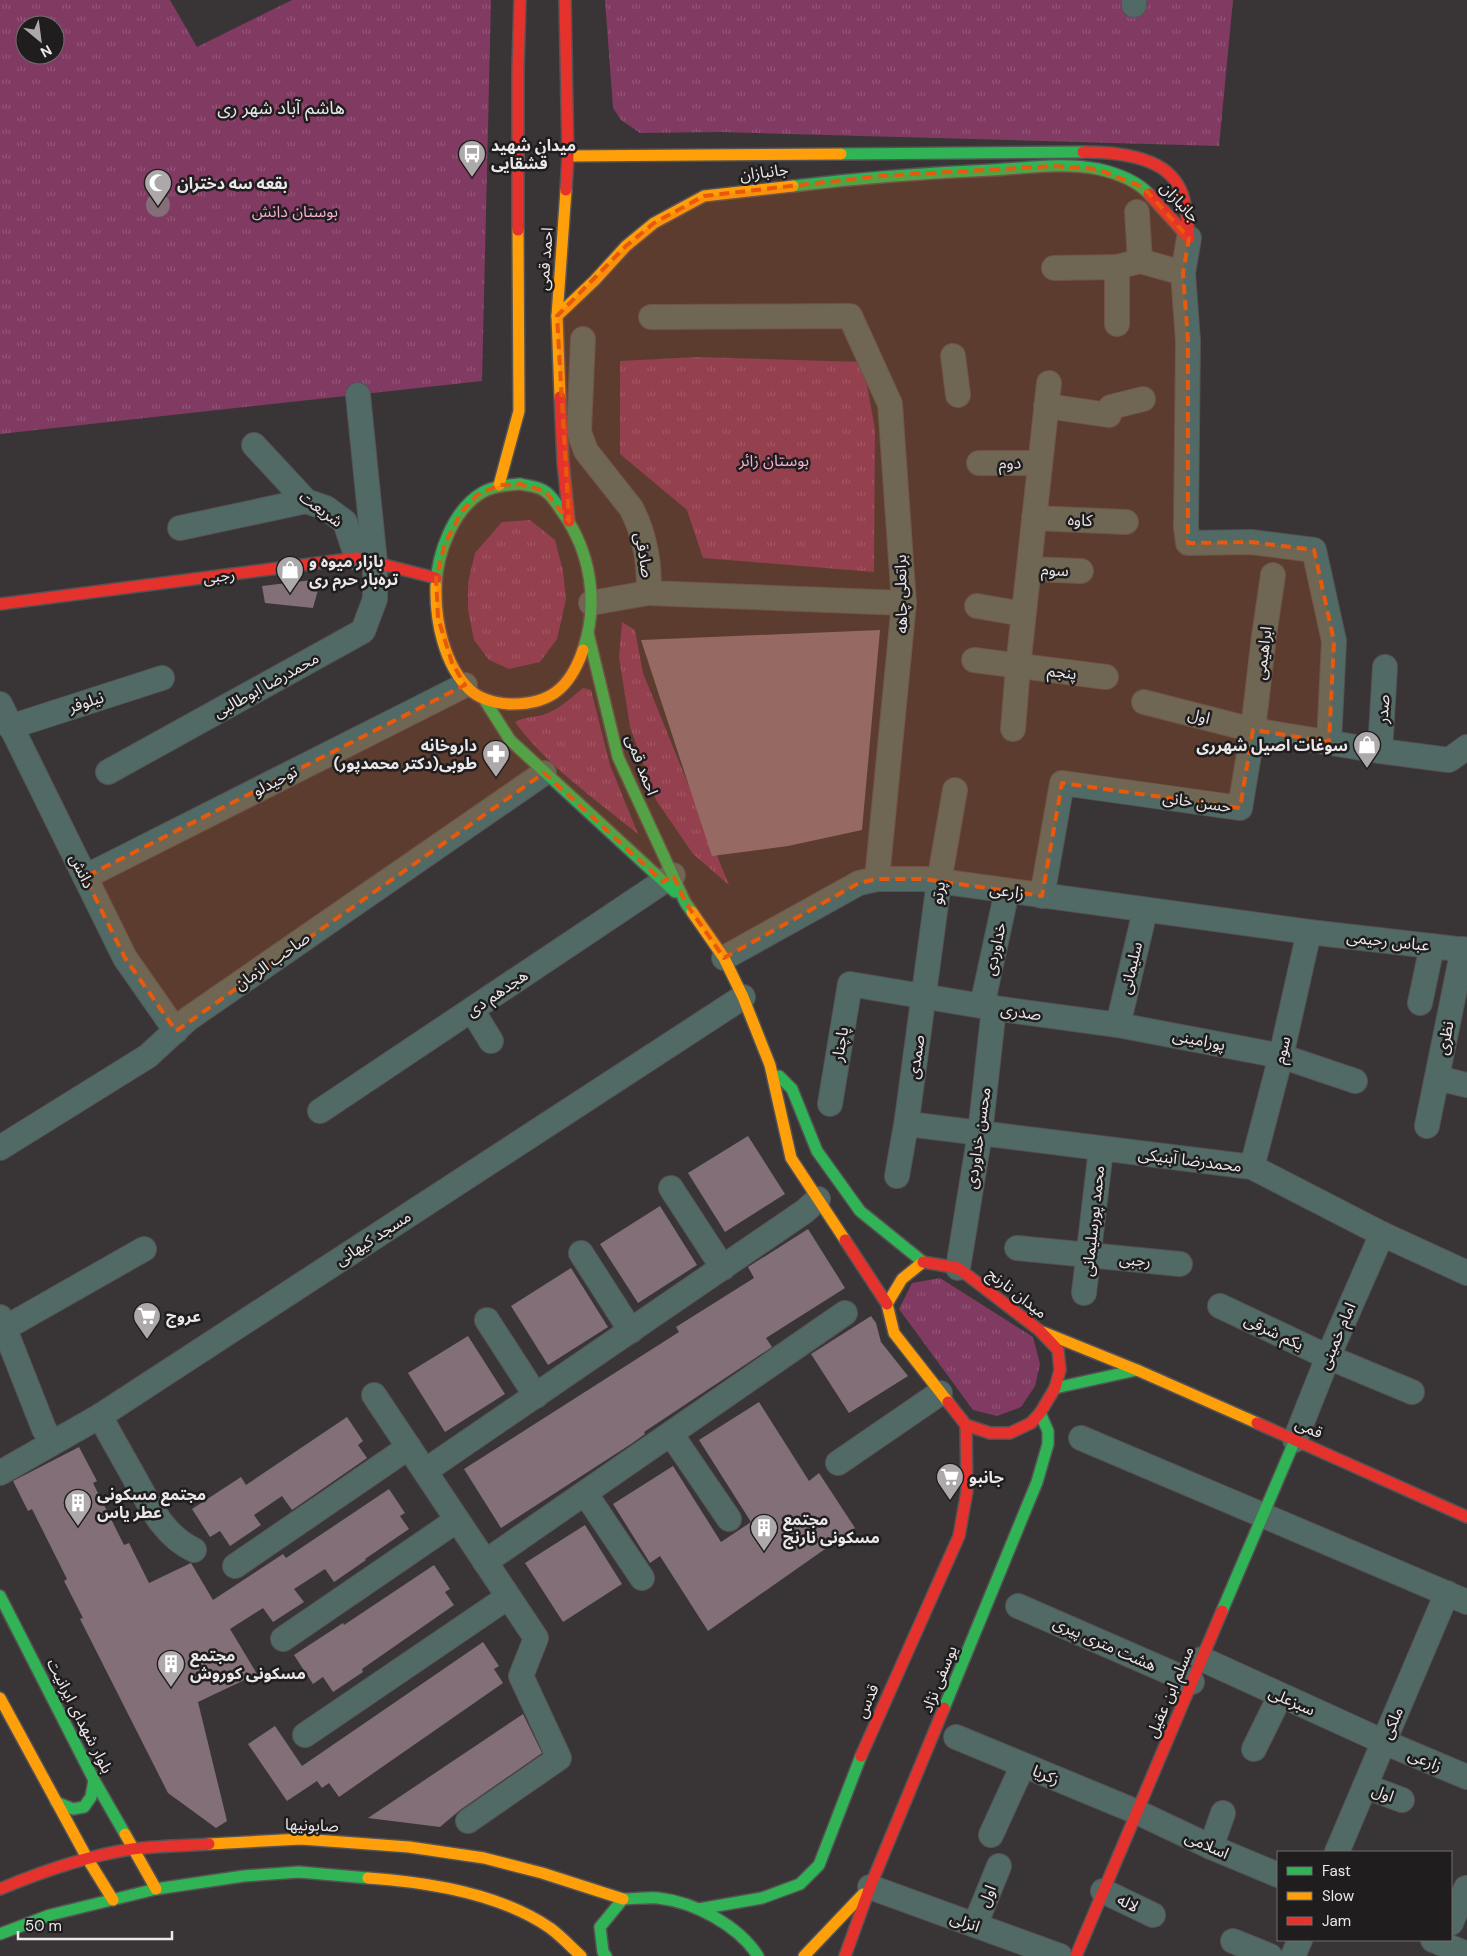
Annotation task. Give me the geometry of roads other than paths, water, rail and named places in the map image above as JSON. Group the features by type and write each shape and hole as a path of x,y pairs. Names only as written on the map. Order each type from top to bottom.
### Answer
{"street":[{"name":"احمد قمی","path":"499,485 519,410 518,68 520,0"},
{"name":"احمد قمی","path":"565,0 568,156 558,316 563,462 569,521"},
{"name":"جانبازان","path":"568,156 1086,152 1121,156 1160,166 1179,185 1189,238"},
{"name":"جانبازان","path":"558,316 596,280 626,246 654,223 704,196 877,176 1054,166 1096,169 1122,176 1144,186 1189,238"},
{"path":"1137,212 1140,261"},
{"path":"1189,238 1183,272 1188,341 1186,527 1188,543 1251,542 1314,550 1334,641 1330,742"},
{"path":"1054,268 1117,268 1140,261 1183,272"},
{"path":"1117,268 1117,324"},
{"name":"براتعلی چاهه","path":"651,317 850,316 890,404 904,603 877,879"},
{"name":"صادقی","path":"583,339 579,432 581,442 637,518 648,566 648,593 904,603"},
{"path":"953,356 958,395"},
{"path":"1013,729 1023,614 1049,383"},
{"path":"358,395 366,560"},
{"path":"1046,406 1109,415 1111,407 1143,399"},
{"name":"شریعت","path":"254,445 306,502 326,508 345,522 366,560"},
{"name":"دوم","path":"979,463 1040,463"},
{"path":"520,484 545,491 569,521 583,551 590,582 591,603 588,633 579,663 567,682 549,697 535,703 511,704 484,699 465,685 452,663 442,639 438,618 436,578 445,542 462,511 478,496 499,485 520,484"},
{"path":"180,528 306,502"},
{"name":"کاوه","path":"1034,518 1126,522"},
{"name":"رجبی","path":"0,604 366,560 436,578"},
{"name":"محمدرضا ابوطالبی","path":"108,772 363,631 375,599 366,560"},
{"name":"سوم","path":"1028,569 1081,572"},
{"name":"ابراهیمی","path":"1254,730 1264,636 1273,575"},
{"path":"591,603 648,593"},
{"path":"977,606 1023,614"},
{"name":"احمد قمی","path":"588,633 618,757 668,878 724,958 743,997 770,1065"},
{"name":"پنجم","path":"974,660 1106,677"},
{"name":"صدر","path":"1380,751 1385,666"},
{"name":"نیلوفر","path":"10,727 162,678"},
{"name":"توحیدلو","path":"84,877 465,685"},
{"name":"احمد قمی","path":"484,699 510,740 544,773 668,878"},
{"name":"اول","path":"1144,702 1254,730"},
{"name":"دانش","path":"0,704 125,958 176,1031"},
{"path":"1254,730 1380,751 1449,760 1467,747"},
{"name":"حسن خانی","path":"1042,896 1062,783 1240,808 1254,730"},
{"name":"صاحب الزمان","path":"0,1148 148,1056 188,1019 544,773"},
{"name":"پرتو","path":"925,996 939,882 955,790"},
{"name":"هجدهم دی","path":"320,1112 668,878"},
{"name":"زارعی","path":"724,958 859,883 877,879 924,879 1145,911 1309,932"},
{"name":"خداوردی","path":"988,1007 1007,891"},
{"name":"سلیمانی","path":"1118,1025 1145,911"},
{"name":"سوم","path":"1252,1167 1281,1056 1309,932"},
{"name":"عباس رحیمی","path":"1309,932 1465,949"},
{"path":"1420,1003 1432,946"},
{"name":"نظری","path":"1427,1126 1465,949"},
{"name":"پاچنار","path":"830,1104 850,984 925,996"},
{"name":"صدری","path":"925,996 988,1007 1118,1025"},
{"name":"صمدی","path":"897,1176 925,996"},
{"name":"مسجد کیهانی","path":"0,1473 100,1416 743,997"},
{"name":"محسن خداوردی","path":"958,1268 980,1133 988,1007"},
{"path":"472,1010 491,1041"},
{"name":"پورامینی","path":"1118,1025 1281,1056 1355,1080"},
{"path":"770,1065 791,1158 887,1304 894,1333 966,1425"},
{"path":"770,1065 792,1089 817,1151 860,1212 923,1262 902,1279 887,1304"},
{"path":"1437,1078 1467,1085"},
{"path":"907,1119 908,1124 911,1125 980,1133"},
{"name":"محمدرضا آبنیکی","path":"980,1133 1252,1167 1382,1234 1467,1273"},
{"name":"محمد پورسلیمانی","path":"1084,1292 1101,1149"},
{"path":"671,1188 723,1268"},
{"path":"425,1472 723,1268 805,1211 818,1199"},
{"name":"امام خمینی","path":"1295,1440 1328,1357 1382,1234"},
{"name":"رجبی","path":"1017,1248 1180,1264"},
{"path":"52,1442 44,1428 3,1323 144,1249"},
{"path":"581,1253 631,1331"},
{"name":"میدان نارنج","path":"923,1262 958,1268 1039,1330 1058,1350 1060,1370 1055,1388 1040,1413 1030,1423 1010,1433 990,1433 966,1425"},
{"name":"یکم شرقی","path":"1220,1306 1328,1357 1412,1392"},
{"path":"486,1562 845,1313"},
{"path":"488,1320 536,1396"},
{"name":"قمی","path":"1039,1330 1137,1370 1467,1517"},
{"path":"1055,1388 1137,1370"},
{"path":"838,1463 940,1393"},
{"path":"374,1396 536,1638 521,1676 559,1758 468,1821"},
{"name":"یوسفی نژاد","path":"845,1956 870,1887 1036,1482 1048,1444 1048,1431 1040,1413"},
{"path":"100,1416 153,1512 165,1529 182,1544 194,1550"},
{"name":"قدس","path":"699,1909 769,1896 800,1884 819,1865 865,1746 959,1536 968,1490 966,1425"},
{"path":"671,1434 729,1519"},
{"path":"1081,1438 1457,1597"},
{"name":"مسلم ابن عقیل","path":"1076,1956 1295,1440"},
{"path":"235,1566 409,1447"},
{"path":"585,1493 642,1578"},
{"path":"283,1639 457,1520"},
{"name":"بلوار شهدای ایرانیت","path":"0,1596 94,1780 156,1889"},
{"path":"305,1735 508,1597"},
{"name":"ملکی","path":"1337,1851 1384,1742 1457,1597"},
{"name":"هشت متری پیری","path":"1018,1606 1192,1682"},
{"name":"سبزعلی","path":"1202,1659 1384,1742"},
{"path":"1254,1749 1280,1696"},
{"path":"0,1698 87,1858 113,1900"},
{"name":"زکریا","path":"956,1737 1137,1812"},
{"name":"زارعی","path":"1384,1742 1467,1778"},
{"path":"991,1835 1022,1765"},
{"path":"56,1802 69,1809 85,1806 92,1797 94,1780"},
{"name":"اول","path":"1365,1786 1402,1800"},
{"name":"اسلامی","path":"1137,1812 1211,1847 1277,1875"},
{"path":"1211,1847 1223,1813"},
{"name":"صابونیها","path":"0,1889 48,1869 87,1858 133,1849 301,1838 409,1847 484,1858 542,1873 623,1899 659,1898 699,1909"},
{"name":"اول","path":"975,1925 999,1866"},
{"path":"0,1934 50,1915 156,1889 244,1876 299,1872 396,1880 468,1894 514,1909 550,1928 582,1956"},
{"path":"804,1956 870,1887"},
{"name":"انزلی","path":"870,1887 1060,1956"},
{"path":"1452,1916 1466,1888"},
{"name":"لاله","path":"1103,1891 1154,1916"},
{"path":"606,1956 603,1952 600,1927 623,1899"},
{"path":"699,1909 738,1932 756,1950 758,1956"},
{"path":"1233,1941 1270,1956"},
{"path":"1293,1956 1300,1941"},
{"path":"1449,1941 1467,1954"}],"place":[{"name":"میدان شهید قشقایی","path":"472,178"},
{"name":"بقعه سه دختران","path":"158,207"},
{"name":"بازار میوه و تره‌بار حرم ری","path":"290,594"},
{"name":"سوغات اصیل شهرری","path":"1367,769"},
{"name":"داروخانه طوبی(دکتر محمدپور)","path":"496,778"},
{"name":"عروج","path":"147,1340"},
{"name":"جانبو","path":"950,1501"},
{"name":"مجتمع مسکونی عطر یاس","path":"78,1527"},
{"name":"مجتمع مسکونی نارنج","path":"764,1552"},
{"name":"مجتمع مسکونی کوروش","path":"171,1688"}],"district":[{"name":"هاشم آباد شهر ری","path":"281,108"}],"park label":[{"name":"بوستان دانش","path":"295,211"},
{"name":"بوستان زائر","path":"774,460"}]}
